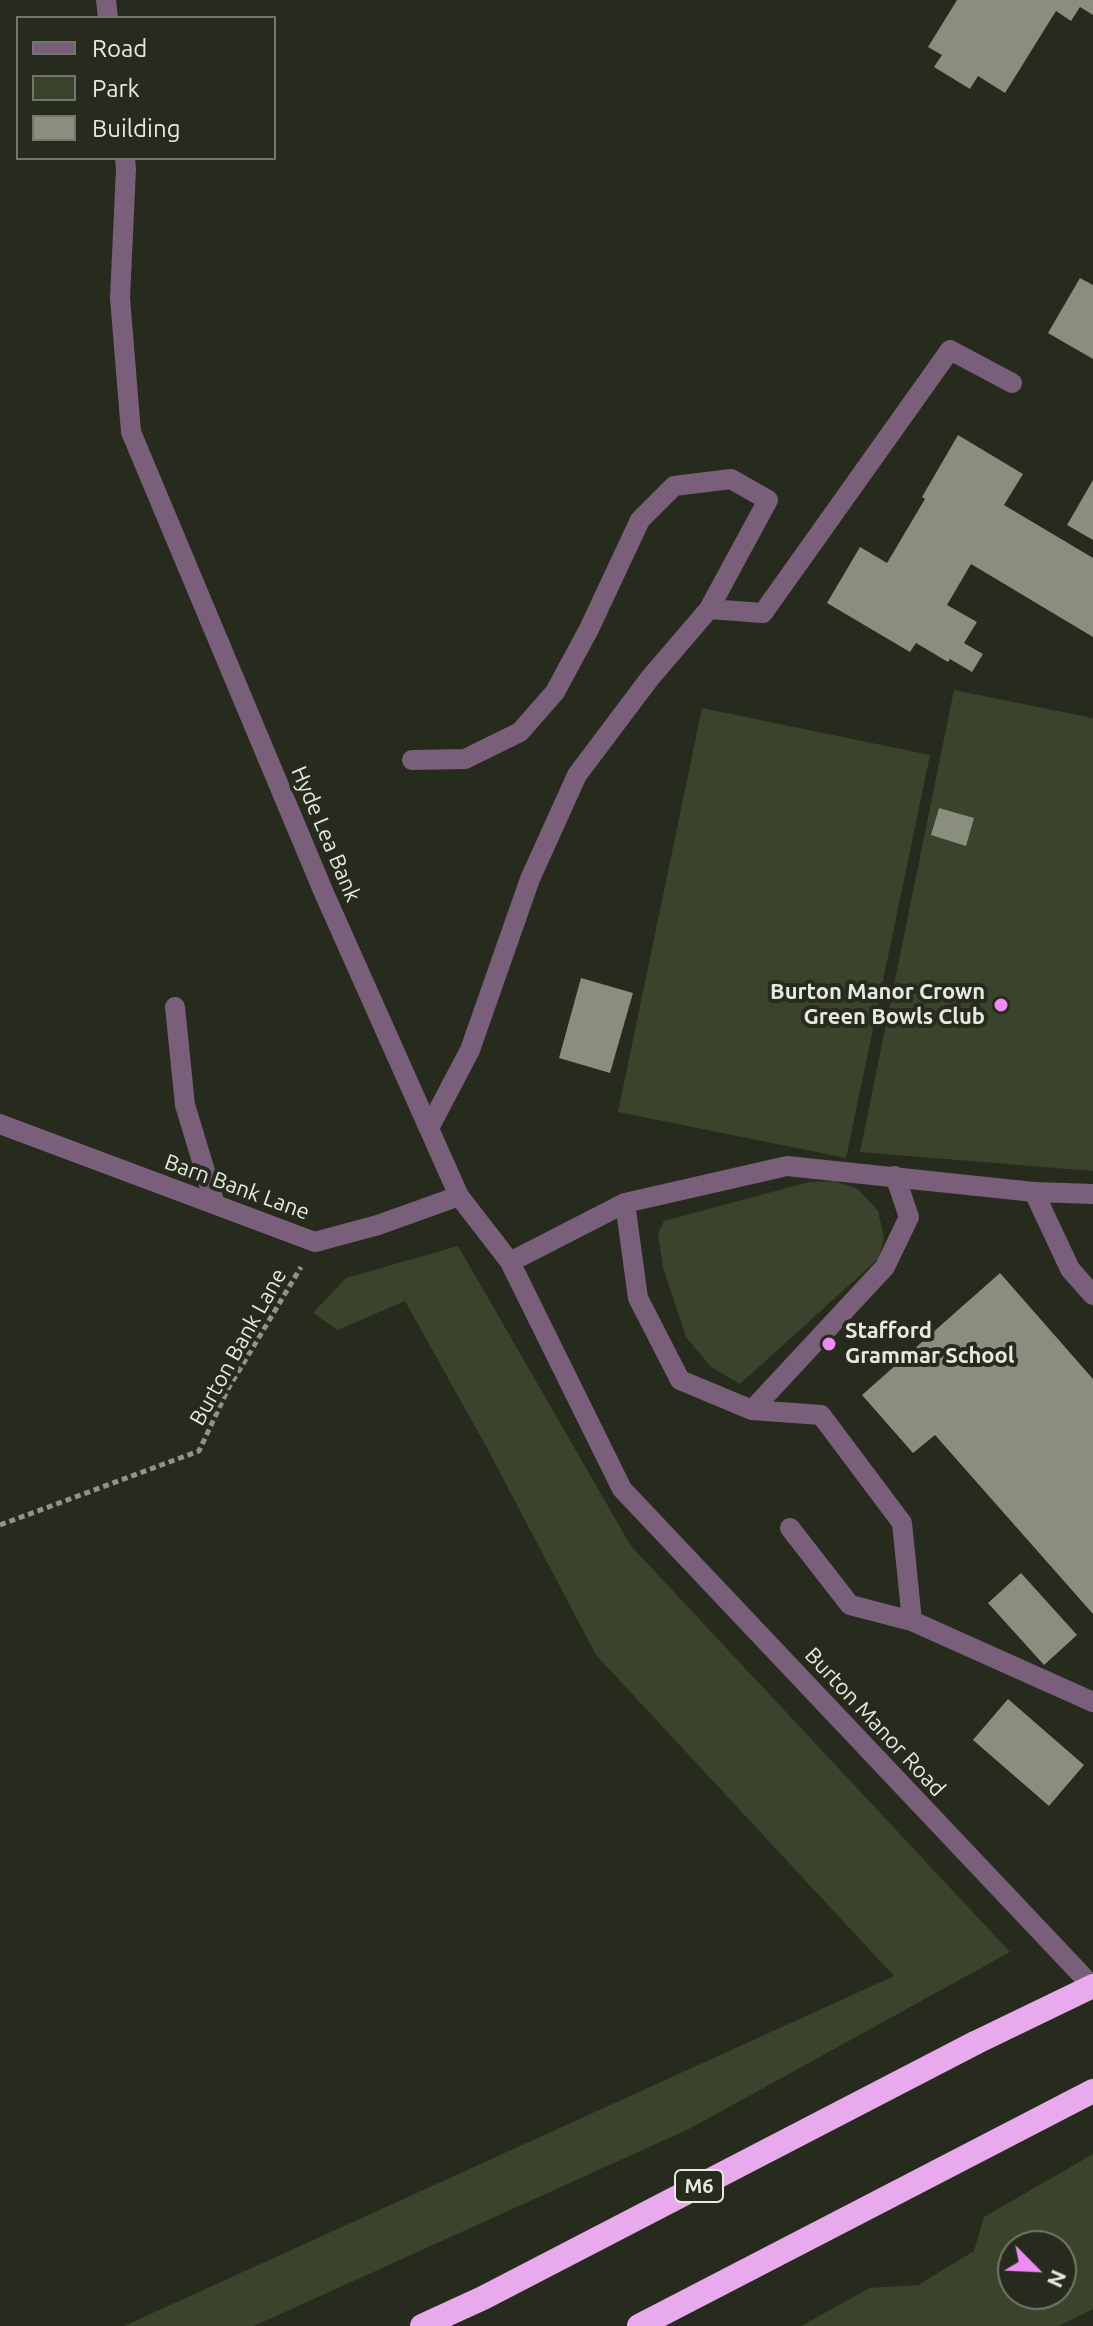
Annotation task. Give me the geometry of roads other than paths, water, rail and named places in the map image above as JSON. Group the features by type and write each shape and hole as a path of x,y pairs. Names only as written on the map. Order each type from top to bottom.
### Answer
{"highway":[{"name":"M6","path":"422,2326 483,2298 975,2043 1093,1987"},
{"path":"639,2326 1093,2091"}],"street":[{"name":"Hyde Lea Bank","path":"125,160 120,298 131,432 324,893 459,1196 510,1262 622,1489"},
{"path":"709,609 763,613 950,350 1012,383"},
{"path":"412,760 465,759 520,732 555,692 589,629 640,520 674,486 731,479 768,500 709,609 650,678 577,775 530,879 470,1050 429,1128"},
{"path":"175,1007 185,1105 215,1204"},
{"name":"Barn Bank Lane","path":"0,1124 315,1242 378,1225 459,1196"},
{"path":"510,1262 625,1203 787,1166 1034,1192 1093,1194"},
{"path":"752,1410 885,1267 909,1217 895,1176"},
{"path":"1034,1192 1070,1269 1093,1295"},
{"path":"625,1203 638,1298 680,1380 752,1410 821,1415 902,1523 912,1621"},
{"name":"Burton Manor Road","path":"622,1489 1093,1987"},
{"path":"790,1528 850,1605 912,1621 1093,1702"}],"place":[{"name":"Burton Manor Crown Green Bowls Club","path":"1001,1005"},
{"name":"Stafford Grammar School","path":"829,1344"}]}
